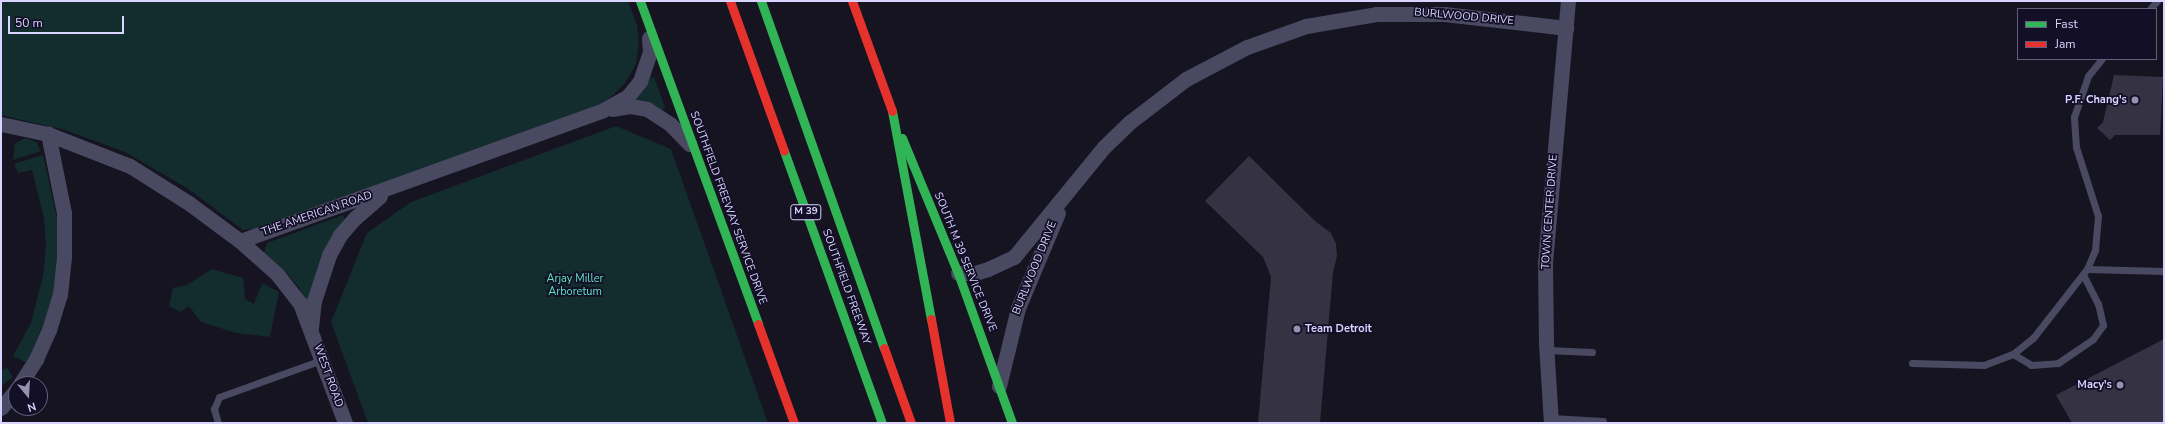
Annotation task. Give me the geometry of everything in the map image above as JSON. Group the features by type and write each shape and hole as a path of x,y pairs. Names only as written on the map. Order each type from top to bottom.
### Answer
{"main road":[{"name":"SOUTHFIELD FREEWAY SERVICE DRIVE","path":"640,1 794,423"},
{"name":"SOUTHFIELD FREEWAY","path":"730,1 882,423"},
{"name":"SOUTHFIELD FREEWAY","path":"761,1 911,423"},
{"path":"852,1 892,111 950,423"},
{"name":"SOUTH M 39 SERVICE DRIVE","path":"892,111 958,272 1012,423"}],"street":[{"name":"TOWN CENTER DRIVE","path":"1551,421 1546,350 1546,264 1568,1"},
{"name":"BURLWOOD DRIVE","path":"958,272 975,273 988,269 1014,256 1064,198 1104,147 1157,99 1214,62 1280,34 1340,19 1402,13 1444,14 1566,28"},
{"name":"THE AMERICAN ROAD","path":"240,241 390,189 603,110 628,96 640,81 650,52 649,24"},
{"name":"THE AMERICAN ROAD","path":"603,110 630,106 646,109 670,124 694,149"},
{"path":"1,124 48,134 130,166 190,204 240,241"},
{"path":"25,376 36,359 49,330 61,287 64,213 48,134"},
{"name":"WEST ROAD","path":"311,329 320,278 340,235 371,202 390,189"},
{"name":"BURLWOOD DRIVE","path":"999,386 1018,308 1064,198"},
{"name":"WEST ROAD","path":"240,241 289,286 311,329 345,423"},
{"path":"1,408 8,400"}],"lane":[{"path":"1912,363 1984,365 2013,354 2033,338 2085,272 2095,250 2098,216 2076,147 2074,117 2088,76 2101,60"},
{"path":"2085,272 2164,271"},
{"path":"2013,354 2032,365 2058,363 2093,339 2103,325 2098,304 2085,272"},
{"path":"1546,350 1592,352"},
{"path":"218,423 214,408 215,402 225,394 322,360"},
{"path":"1551,421 1603,420"}],"green space":[{"path":"1,1 628,1 637,25 639,42 636,64 625,83 610,98 597,106 254,229 243,230 187,188 125,152 65,130 1,115"},
{"path":"654,77 665,107 662,111 635,100 650,78"},
{"name":"Arjay Miller Arboretum","path":"616,126 671,149 768,423 368,423 331,322 367,233 411,202"},
{"path":"26,138 36,142 41,151 13,160 15,143"},
{"path":"43,155 60,232 53,302 27,363 13,356 31,323 43,276 46,246 44,218 32,170 18,173 14,164"},
{"path":"343,215 346,222 311,301 305,301 299,288 284,270 264,253 267,243"},
{"path":"212,269 243,278 245,299 254,304 262,283 279,292 270,337 236,333 201,322 189,306 180,312 169,306 173,288 187,285"},
{"path":"7,368 12,376 8,376 8,381 1,386 1,370"}],"building":[{"name":"P.F. Chang's","path":"2114,75 2163,77 2160,135 2115,135 2110,140 2097,128 2103,122"},
{"name":"Team Detroit","path":"1249,156 1315,221 1331,233 1336,244 1337,256 1333,272 1320,423 1258,423 1271,277 1263,257 1205,201"},
{"name":"Macy's","path":"2164,339 2164,423 2072,423 2056,395"}],"traffic: fast":[{"path":"640,1 758,324"},
{"path":"761,1 884,348"},
{"path":"892,111 931,319"},
{"path":"902,138 958,273 1012,423"},
{"path":"784,151 882,423"}],"traffic: jam":[{"path":"730,1 784,151"},
{"path":"852,1 892,111"},
{"path":"931,319 950,423"},
{"path":"758,324 794,423"},
{"path":"884,348 911,423"}],"place":[{"name":"P.F. Chang's","path":"2135,100"},
{"name":"Team Detroit","path":"1297,329"},
{"name":"Macy's","path":"2120,385"}]}
